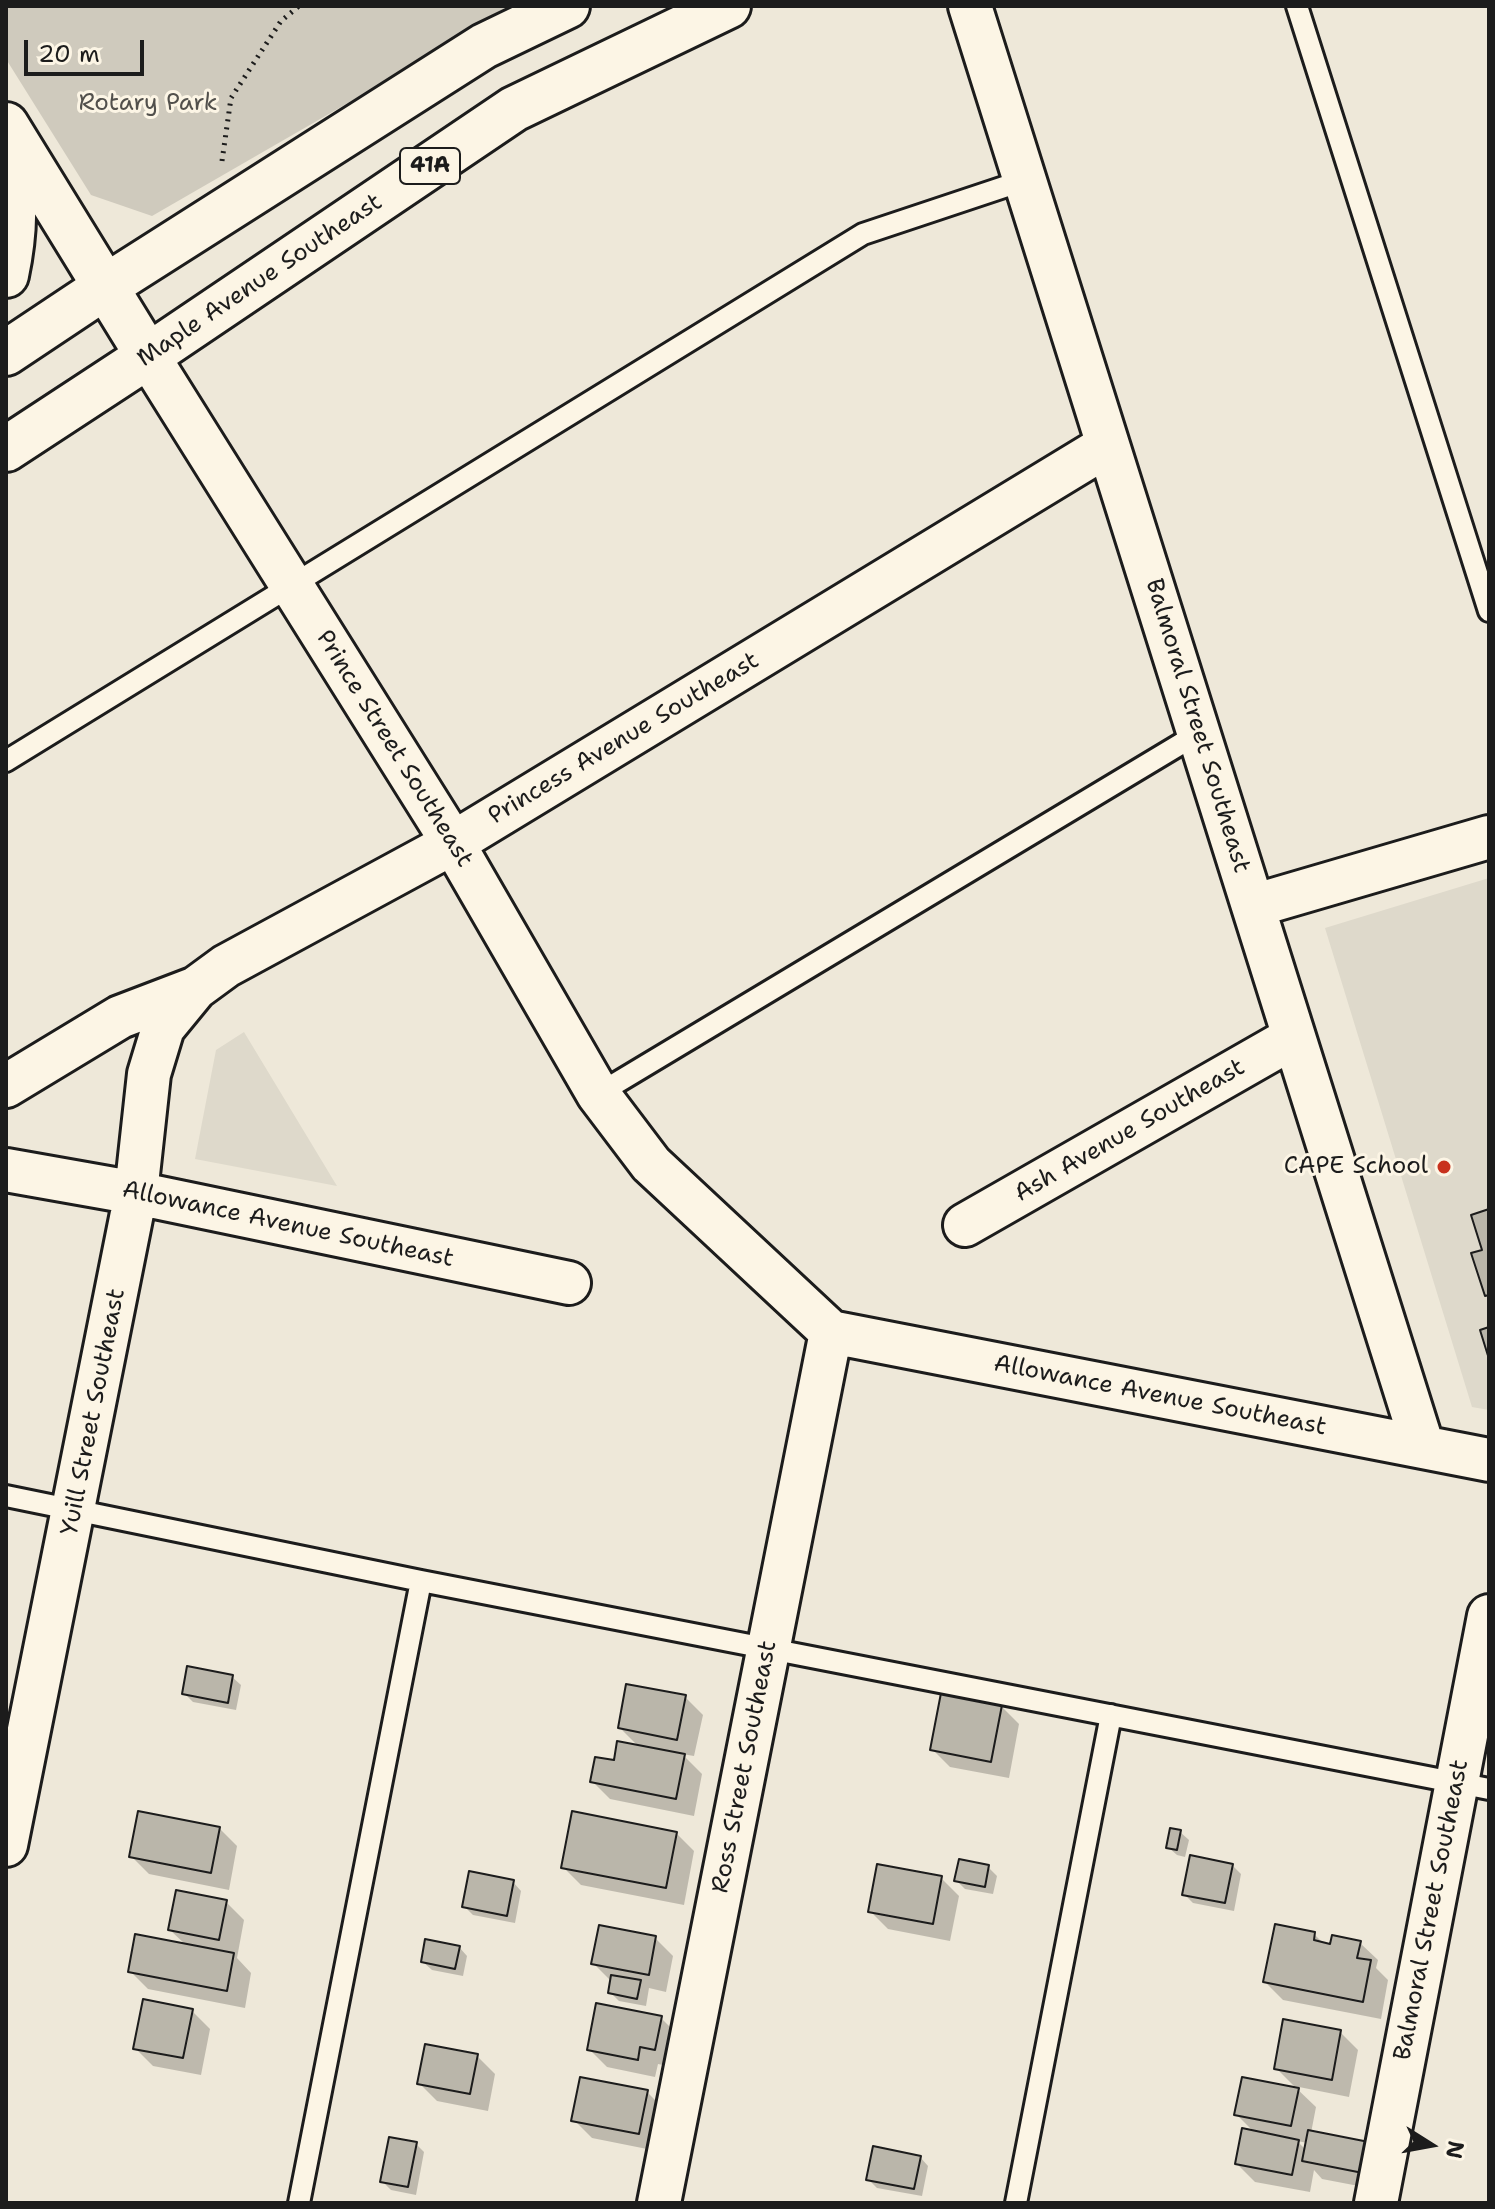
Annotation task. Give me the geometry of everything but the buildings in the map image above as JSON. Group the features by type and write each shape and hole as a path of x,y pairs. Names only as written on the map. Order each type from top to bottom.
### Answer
{"main road":[{"path":"6,353 484,46 567,6"},
{"name":"Maple Avenue Southeast","path":"6,449 514,109 728,6"},
{"name":"Prince Street Southeast","path":"6,125 148,356"},
{"path":"6,153 15,205 14,240 6,275"}],"street":[{"name":"Balmoral Street Southeast","path":"970,6 1423,1447"},
{"name":"Prince Street Southeast","path":"148,356 453,843 598,1094 651,1164 831,1332"},
{"name":"Princess Avenue Southeast","path":"6,1086 120,1017 196,988 226,966 453,843 1108,445"},
{"path":"1253,906 1489,837"},
{"name":"Yuill Street Southeast","path":"6,1845 136,1193 149,1074 155,1048 171,1015 196,988"},
{"name":"Ash Avenue Southeast","path":"965,1225 1294,1037"},
{"name":"Allowance Avenue Southeast","path":"6,1170 136,1193 569,1283"},
{"name":"Allowance Avenue Southeast","path":"831,1332 1489,1460"},
{"name":"Ross Street Southeast","path":"659,2203 831,1332"},
{"name":"Balmoral Street Southeast","path":"1376,2203 1473,1786 1489,1616"}],"lane":[{"path":"1297,6 1489,611"},
{"path":"6,761 863,234 1025,180"},
{"path":"598,1094 1199,733"},
{"path":"6,1496 421,1581 1473,1786"},
{"path":"299,2203 421,1581"},
{"path":"1016,2203 1111,1715"}],"path":[{"path":"214,217 231,98 281,21 299,6"}],"shaded area":[{"name":"CAPE School","path":"1489,878 1489,1410 1472,1407 1325,928"},
{"path":"244,1032 337,1186 195,1159 216,1050"}],"green space":[{"name":"Rotary Park","path":"6,6 516,6 152,216 91,195 6,59"}],"place":[{"name":"CAPE School","path":"1444,1167"}]}
